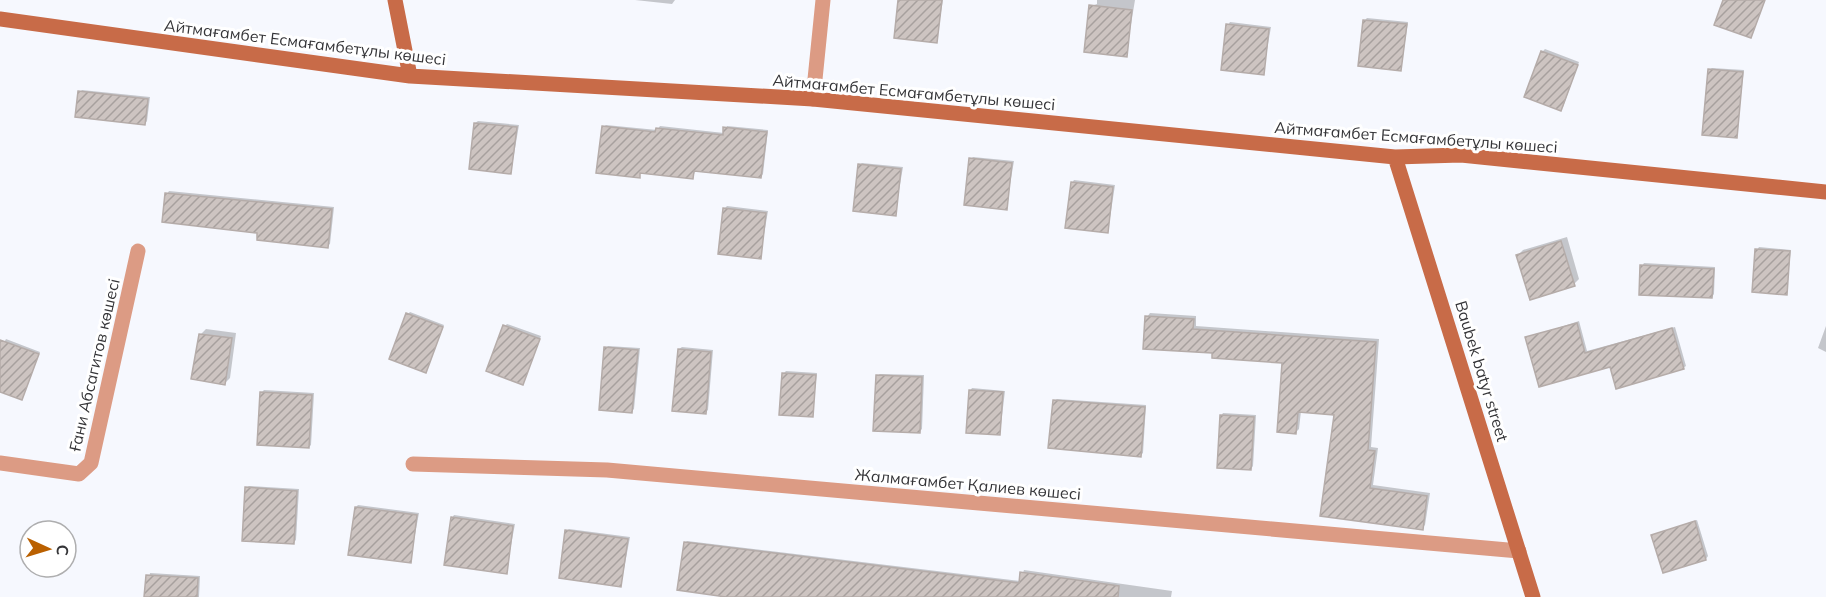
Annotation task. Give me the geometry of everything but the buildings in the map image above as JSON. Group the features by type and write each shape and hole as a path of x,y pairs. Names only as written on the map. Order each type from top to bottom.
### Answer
{"street":[{"path":"395,0 410,76"},
{"path":"813,99 823,0"},
{"name":"Айтмағамбет Есмағамбетұлы көшесі","path":"0,19 410,76 813,99 1395,157 1461,155 1826,192"},
{"name":"Baubek batyr street","path":"1395,157 1533,597"},
{"name":"Ғани Абсагитов көшесі","path":"0,463 80,474 91,463 138,251"},
{"name":"Жалмағамбет Қалиев көшесі","path":"413,464 607,471 1519,551"}]}
